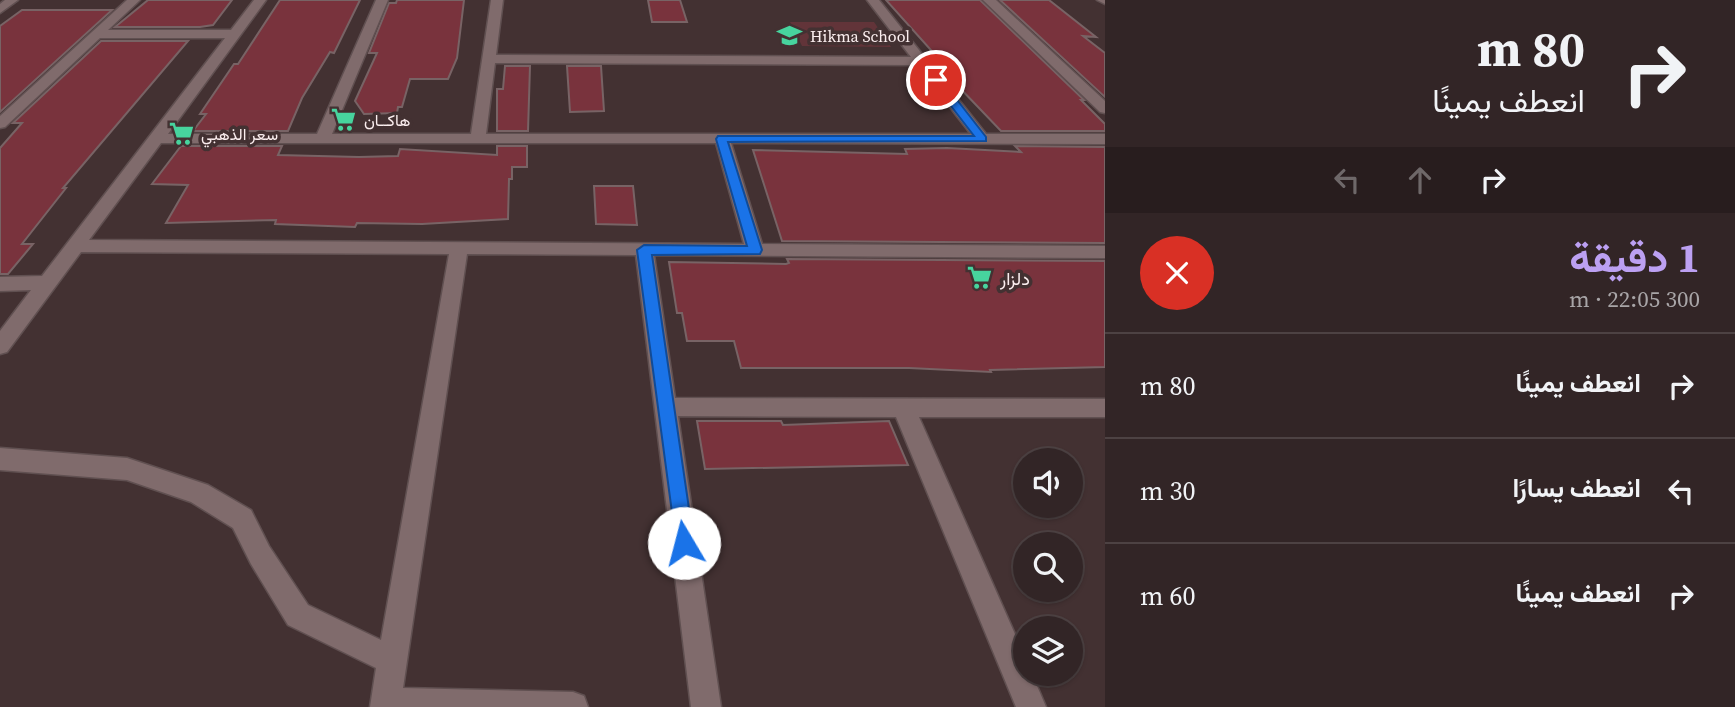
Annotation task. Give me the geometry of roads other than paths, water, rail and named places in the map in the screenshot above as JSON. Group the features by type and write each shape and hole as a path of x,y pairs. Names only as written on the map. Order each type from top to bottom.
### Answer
{"street":[{"path":"0,124 134,0"},
{"path":"0,346 260,0"},
{"path":"322,139 382,0"},
{"path":"478,139 497,0"},
{"path":"873,0 982,139"},
{"path":"989,0 1105,109"},
{"path":"97,34 234,34"},
{"path":"488,59 921,61"},
{"path":"156,138 1105,139"},
{"path":"722,139 755,250"},
{"path":"75,246 1105,252"},
{"path":"459,249 385,705 573,707"},
{"path":"644,250 706,707"},
{"path":"0,284 47,283"},
{"path":"666,407 1105,408"},
{"path":"904,408 1031,707"},
{"path":"0,459 127,469 199,492 242,519 260,555 298,615 393,661"}],"place":[{"name":"Hikma School","path":"790,36"},
{"name":"هاكــان","path":"344,120"},
{"name":"سعر الذهبي","path":"181,134"},
{"name":"دلزار","path":"980,278"}]}
